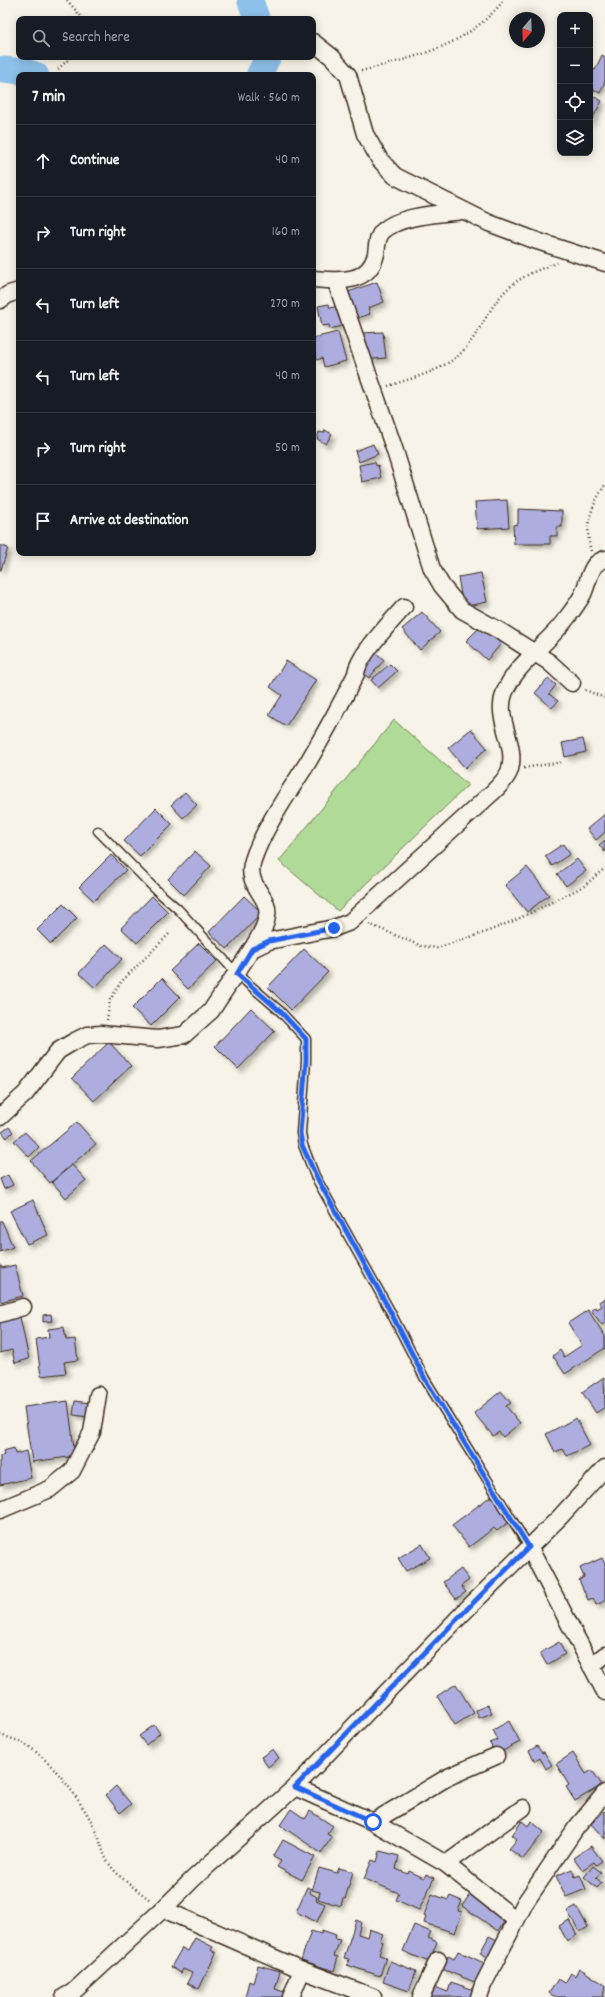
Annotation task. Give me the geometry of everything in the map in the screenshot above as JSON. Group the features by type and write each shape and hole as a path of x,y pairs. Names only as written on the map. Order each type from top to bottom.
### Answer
{"street":[{"path":"316,44 332,57 348,75 365,134 380,160 395,176 462,210 516,234 605,263"},
{"path":"316,279 336,282 366,273 372,265 381,232 390,225 426,215 462,210"},
{"path":"336,282 374,391 432,569 442,586 462,610 500,631 550,662 572,683"},
{"path":"0,300 9,294 16,292"},
{"path":"252,949 269,941 334,928 350,922 494,791 503,781 510,770 509,747 501,709 504,694 513,677 523,665 566,620 583,594 600,562"},
{"path":"0,1117 26,1093 58,1051 88,1035 101,1034 158,1039 184,1035 211,1011 237,974 260,937 268,916 267,907 250,876 253,860 282,803 328,727 356,674 356,666 377,638 404,607"},
{"path":"0,1314 23,1307"},
{"path":"0,1510 50,1490 72,1471 92,1432 98,1395"},
{"path":"64,1997 73,1992 163,1909 194,1878 295,1787 463,1613 559,1518 605,1468"},
{"path":"529,1547 605,1692"},
{"path":"591,1666 605,1655"},
{"path":"373,1822 448,1777 496,1756"},
{"path":"295,1787 373,1822 446,1864 516,1920"},
{"path":"479,1997 483,1985 525,1902 576,1828 605,1793"},
{"path":"446,1864 523,1808"},
{"path":"163,1909 302,1970 373,1997"},
{"path":"421,1997 438,1960"},
{"path":"291,1997 302,1970"}],"lane":[{"path":"98,831 155,889 178,909 237,974 280,1011 306,1039 306,1061 300,1133 302,1145 316,1176 389,1309 425,1379 529,1547"}],"path":[{"path":"67,0 80,16"},
{"path":"348,75 423,55 454,42 480,24 504,0"},
{"path":"58,69 68,60"},
{"path":"374,391 419,376 447,364 460,354 475,337 500,296 516,282 536,270 578,255"},
{"path":"600,562 587,537 587,524 592,506 605,485"},
{"path":"572,683 605,698"},
{"path":"510,770 562,762"},
{"path":"350,922 369,924 421,946 437,948 486,932 518,918 584,886 605,868"},
{"path":"101,1034 106,1023 110,1000 121,982 170,933"},
{"path":"0,1735 27,1745 43,1758 61,1778 83,1809 96,1830 108,1862 124,1879 163,1909"}],"green space":[{"path":"394,720 468,785 338,911 279,861"}],"building":[{"path":"602,55 605,57 605,81 600,93 593,90 593,69 595,70"},
{"path":"593,96 602,101 593,118"},
{"path":"377,282 384,302 368,308 370,314 352,320 342,294"},
{"path":"329,304 330,308 338,306 342,326 330,329 329,325 322,326 318,306"},
{"path":"338,332 346,361 324,367 322,358 317,360 316,357 316,337"},
{"path":"383,332 386,358 364,360 362,333"},
{"path":"325,430 332,434 326,444 317,439 319,432 324,433"},
{"path":"373,444 378,454 359,462 355,451"},
{"path":"375,462 376,466 378,465 381,478 362,482 359,465"},
{"path":"507,500 509,527 477,529 475,502"},
{"path":"518,509 562,511 562,527 557,527 557,536 550,536 550,544 514,544 513,525 518,524"},
{"path":"0,545 8,548 1,570 0,570"},
{"path":"481,573 487,602 463,607 458,577"},
{"path":"422,612 440,632 420,650 402,629"},
{"path":"481,626 501,644 487,660 466,641"},
{"path":"375,652 384,660 369,678 359,670"},
{"path":"286,661 316,680 286,726 269,715 282,695 270,687"},
{"path":"390,664 397,671 378,688 371,680"},
{"path":"548,678 556,685 549,694 558,701 552,708 535,693"},
{"path":"471,729 487,748 465,768 448,748"},
{"path":"583,739 586,752 565,757 562,743"},
{"path":"185,792 197,805 183,818 171,805"},
{"path":"156,808 172,824 140,856 124,841"},
{"path":"605,814 605,832 596,840 587,829"},
{"path":"605,840 605,852 599,845"},
{"path":"563,844 570,854 552,866 545,856"},
{"path":"195,851 211,866 184,895 168,879"},
{"path":"111,855 126,870 94,901 79,887"},
{"path":"577,859 586,871 566,886 557,874"},
{"path":"527,867 549,895 527,912 505,885"},
{"path":"152,896 168,912 137,943 121,928"},
{"path":"244,896 262,913 227,949 209,932"},
{"path":"63,904 77,918 51,944 37,930"},
{"path":"199,943 217,961 188,989 170,971"},
{"path":"106,944 122,959 95,988 79,973"},
{"path":"304,949 328,972 291,1010 268,987"},
{"path":"162,978 180,997 151,1026 132,1008"},
{"path":"251,1008 275,1031 238,1069 215,1046"},
{"path":"109,1042 131,1066 94,1101 72,1078"},
{"path":"77,1122 96,1144 50,1183 31,1161"},
{"path":"9,1127 13,1132 7,1138 2,1132"},
{"path":"25,1132 39,1147 29,1157 14,1141"},
{"path":"72,1165 86,1180 66,1198 52,1182"},
{"path":"8,1175 13,1185 4,1189 0,1179"},
{"path":"33,1200 48,1235 27,1244 10,1211"},
{"path":"0,1221 2,1221 13,1247 0,1252"},
{"path":"0,1264 2,1268 15,1265 23,1296 0,1302"},
{"path":"605,1298 605,1323 602,1325 591,1310 602,1306 599,1302"},
{"path":"588,1310 605,1336 605,1348 565,1374 553,1356 560,1350 564,1357 582,1345 568,1323"},
{"path":"51,1314 52,1321 43,1322 43,1315"},
{"path":"20,1317 29,1359 15,1363 12,1350 0,1353 0,1322"},
{"path":"64,1327 66,1340 75,1339 78,1360 64,1362 66,1373 41,1376 36,1339 49,1337 48,1329"},
{"path":"604,1377 605,1407 596,1413 582,1392"},
{"path":"501,1391 511,1403 506,1406 520,1423 503,1437 499,1432 493,1436 474,1413"},
{"path":"68,1401 75,1456 32,1462 24,1407"},
{"path":"75,1401 90,1403 88,1417 73,1415"},
{"path":"576,1418 590,1445 567,1456 563,1449 555,1452 546,1434"},
{"path":"14,1448 15,1454 26,1451 31,1478 0,1485 0,1456 4,1455 3,1451"},
{"path":"491,1496 510,1521 497,1531 494,1528 469,1547 452,1525"},
{"path":"422,1544 430,1558 406,1571 398,1558"},
{"path":"602,1558 605,1564 605,1601 596,1605 593,1598 588,1600 579,1580 584,1577 580,1568"},
{"path":"461,1569 469,1580 461,1586 466,1592 456,1599 443,1582"},
{"path":"559,1642 565,1654 547,1665 540,1653"},
{"path":"456,1684 474,1713 455,1725 437,1696"},
{"path":"488,1705 492,1713 479,1718 476,1710"},
{"path":"509,1721 520,1742 495,1755 490,1743 498,1740 493,1730"},
{"path":"154,1725 160,1733 146,1745 139,1736"},
{"path":"537,1746 542,1753 544,1752 552,1765 546,1769 540,1758 535,1761 529,1751"},
{"path":"273,1749 279,1758 268,1767 261,1757"},
{"path":"573,1753 586,1774 592,1770 602,1785 575,1801 566,1787 569,1785 556,1764"},
{"path":"116,1786 131,1804 120,1813 106,1795"},
{"path":"291,1809 305,1819 310,1811 333,1826 327,1834 332,1837 321,1853 280,1825"},
{"path":"604,1811 605,1812 605,1839 591,1824"},
{"path":"522,1821 528,1826 531,1821 544,1832 523,1859 509,1849 517,1839 512,1835"},
{"path":"283,1840 315,1857 302,1880 277,1867 281,1861 273,1857"},
{"path":"591,1846 602,1861 596,1865 594,1862 582,1870 573,1858"},
{"path":"380,1851 399,1856 396,1869 408,1874 409,1871 424,1878 426,1874 434,1878 419,1910 396,1900 399,1893 364,1879 372,1860 377,1862"},
{"path":"593,1866 601,1872 596,1878 602,1883 597,1888 584,1877"},
{"path":"319,1868 337,1873 339,1868 353,1872 345,1899 343,1898 341,1906 318,1899 320,1892 312,1890"},
{"path":"572,1869 575,1877 580,1875 586,1889 566,1897 556,1876"},
{"path":"307,1887 311,1889 310,1893 317,1897 316,1900 325,1904 317,1922 296,1912"},
{"path":"432,1894 448,1900 450,1896 462,1901 458,1911 462,1912 455,1933 424,1923 426,1916 424,1915"},
{"path":"470,1894 506,1919 498,1931 462,1906"},
{"path":"576,1906 588,1927 580,1932 567,1911"},
{"path":"356,1920 361,1922 358,1934 367,1937 369,1929 383,1934 380,1941 383,1942 379,1955 386,1957 380,1976 347,1965 349,1959 344,1958"},
{"path":"569,1920 577,1935 567,1941 559,1926"},
{"path":"414,1925 431,1932 428,1938 437,1942 429,1962 403,1951"},
{"path":"322,1930 336,1935 335,1939 340,1940 334,1956 338,1957 334,1971 301,1960 311,1931 321,1934"},
{"path":"489,1936 499,1941 490,1958 480,1953"},
{"path":"195,1938 213,1947 211,1950 216,1953 199,1989 187,1983 192,1973 183,1969 181,1973 171,1967 182,1948 188,1951"},
{"path":"458,1951 486,1964 477,1983 442,1969 448,1956 454,1959"},
{"path":"390,1961 416,1971 409,1991 383,1982"},
{"path":"258,1965 280,1971 275,1989 284,1992 283,1997 245,1997 249,1981 253,1983"},
{"path":"579,1968 605,1985 603,1997 556,1997 549,1993 558,1979 565,1983 571,1973 575,1976"},
{"path":"451,1982 477,1991 475,1997 431,1997 434,1987 448,1992"}],"waterway":[{"path":"250,0 256,16"},
{"path":"260,72 266,60"},
{"path":"0,69 27,72"}],"route":[{"path":"334,928 269,941 252,949 237,974 280,1011 306,1039 306,1061 300,1133 302,1145 316,1176 389,1309 425,1379 529,1547 295,1787 373,1822"}]}
